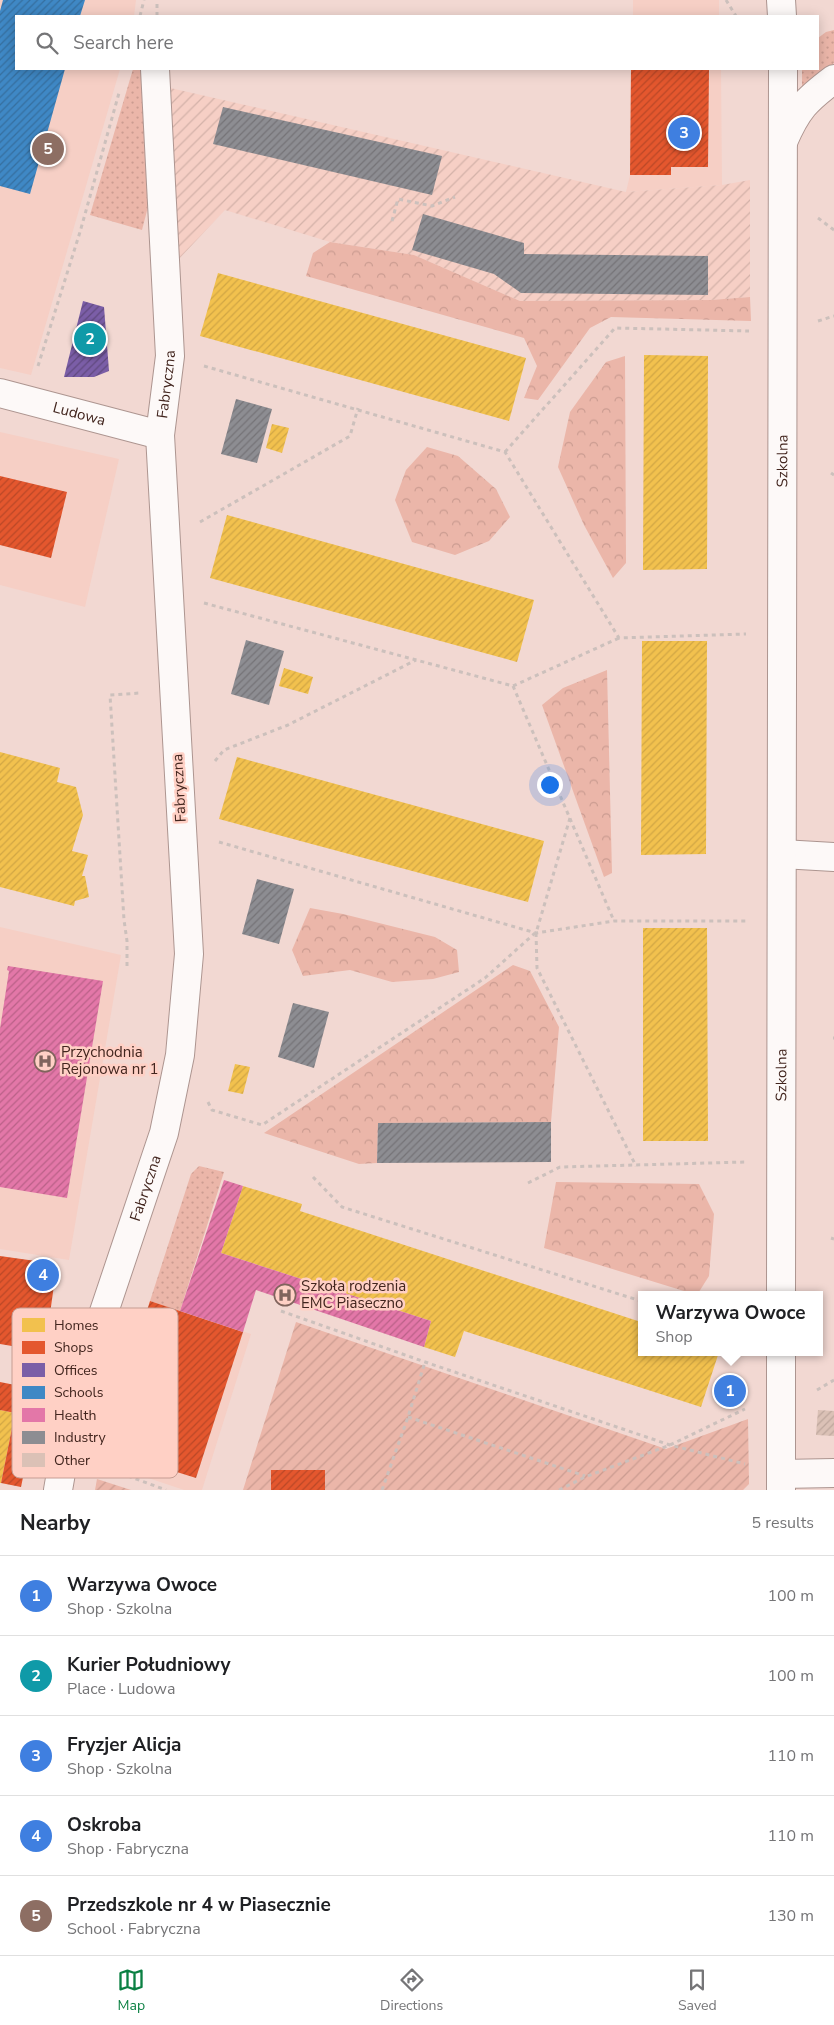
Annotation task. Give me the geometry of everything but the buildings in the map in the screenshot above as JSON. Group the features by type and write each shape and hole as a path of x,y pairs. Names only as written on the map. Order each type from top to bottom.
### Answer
{"street":[{"path":"781,0 782,15"},
{"name":"Fabryczna","path":"105,1308 164,1133 180,1055 189,954 160,434 170,356 155,70"},
{"name":"Szkolna","path":"781,1291 781,331 783,70"},
{"path":"782,145 793,120 809,97 834,79"},
{"name":"Ludowa","path":"0,393 160,434"},
{"path":"782,854 834,857"},
{"path":"781,1356 781,1482 834,1473"}],"path":[{"path":"140,15 144,0"},
{"path":"157,0 157,15"},
{"path":"726,0 735,15"},
{"path":"29,400 80,232 120,88"},
{"path":"392,221 398,199 432,206 455,197"},
{"path":"810,323 834,316"},
{"path":"505,452 615,328 781,331"},
{"path":"170,356 358,408 505,452 619,638"},
{"path":"192,526 350,436 358,408"},
{"path":"196,601 513,686 619,638 751,634"},
{"path":"513,686 614,921"},
{"path":"127,966 128,941 124,920 110,695 143,693"},
{"path":"570,818 536,933 536,968 636,1166"},
{"path":"219,842 536,933 614,921 751,921"},
{"path":"207,1101 212,1110 262,1125 485,978 536,933"},
{"path":"528,1183 560,1167 750,1162"},
{"path":"313,1178 342,1207 638,1300"},
{"path":"281,1311 670,1446 746,1464"},
{"path":"382,1490 425,1362"},
{"path":"559,1490 585,1477 670,1446 746,1409"},
{"path":"408,1417 585,1477"},
{"path":"133,1478 166,1490"}],"shaded area":[{"path":"0,0 136,0 134,15 15,15 15,70 120,70 31,375 0,368"},
{"path":"633,0 719,0 719,15 633,15"},
{"path":"631,70 721,70 722,185 626,192 630,175"},
{"path":"166,87 626,192 722,185 750,180 750,297 711,300 520,301 414,255 330,242 225,210 177,261"},
{"path":"0,432 119,459 85,607 0,585"},
{"name":"Przychodnia Rejonowa nr 1","path":"0,927 121,955 69,1260 0,1249"},
{"path":"150,1301 171,1308 148,1308"},
{"path":"178,1310 251,1334 202,1490 184,1490 148,1478 178,1478"}],"green space":[{"path":"834,30 834,63 805,88 802,87 802,70 819,70 819,37 826,32"},
{"path":"133,70 143,70 150,199 142,230 90,215"},
{"path":"330,242 414,255 520,301 711,300 750,297 751,321 611,317 590,328 538,400 524,398 537,366 524,338 306,276 313,253"},
{"path":"625,356 626,563 613,578 584,525 558,467 570,412 606,362"},
{"path":"427,447 458,456 496,489 510,517 489,541 455,555 412,542 395,500 406,470"},
{"path":"607,670 612,873 604,877 542,705 563,688"},
{"path":"310,908 343,914 435,937 457,950 459,972 433,979 392,982 350,970 303,976 292,950"},
{"path":"513,965 530,971 559,1027 551,1122 378,1123 377,1163 359,1164 264,1133"},
{"path":"199,1166 224,1172 180,1311 178,1308 171,1308 150,1301 191,1174"},
{"path":"556,1182 699,1184 714,1214 709,1276 700,1291 684,1291 544,1248"},
{"path":"296,1322 666,1449 748,1419 749,1484 743,1490 243,1490"},
{"path":"97,1479 131,1490 95,1490"}],"place":[{"name":"Fryzjer Alicja","path":"684,133"},
{"name":"Przedszkole nr 4 w Piasecznie","path":"48,149"},
{"name":"Kurier Południowy","path":"90,339"},
{"name":"Przychodnia Rejonowa nr 1","path":"45,1061"},
{"name":"Oskroba","path":"43,1275"},
{"name":"Szkoła rodzenia EMC Piaseczno","path":"285,1295"},
{"name":"Warzywa Owoce","path":"730,1391"}]}
